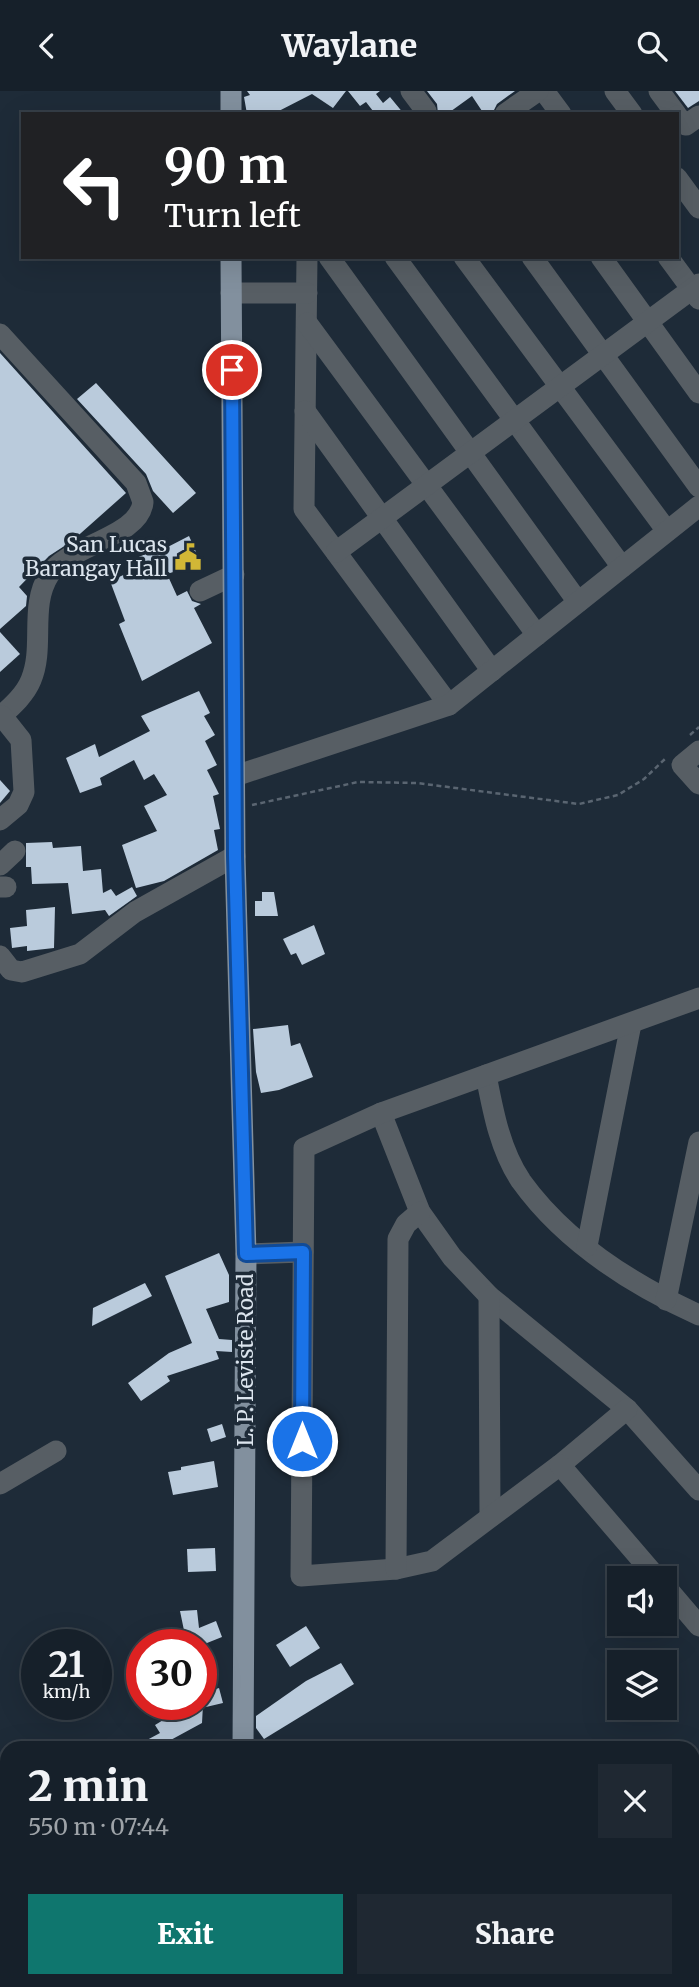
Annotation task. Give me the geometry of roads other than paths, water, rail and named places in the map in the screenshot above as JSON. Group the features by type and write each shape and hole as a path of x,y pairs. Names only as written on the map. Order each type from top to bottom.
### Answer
{"main road":[{"path":"231,91 231,112"},
{"name":"L. P. Leviste Road","path":"231,259 235,856 246,1254 243,1741"}],"street":[{"path":"411,91 426,111"},
{"path":"508,112 538,91"},
{"path":"544,91 560,112"},
{"path":"615,91 631,112"},
{"path":"659,91 674,112"},
{"path":"679,118 686,125 699,116"},
{"path":"679,181 699,208"},
{"path":"307,259 304,509 449,705"},
{"path":"330,259 578,602"},
{"path":"396,259 622,567"},
{"path":"465,259 667,531"},
{"path":"533,259 699,487"},
{"path":"602,259 699,393"},
{"path":"336,552 648,321 696,291 670,259"},
{"path":"232,293 307,293"},
{"path":"307,324 537,635"},
{"path":"0,334 136,483 143,502 134,521 66,558 51,572 39,603 37,652 31,679 1,717 21,740 24,792 18,804 0,820"},
{"path":"305,411 492,671"},
{"path":"235,776 449,705 699,506"},
{"path":"200,591 234,575"},
{"path":"694,743 682,765 699,784"},
{"path":"0,956 11,970 22,972 80,954 135,912 235,856"},
{"path":"627,1409 560,1465 432,1561 396,1569 301,1576 304,1147 381,1113 699,999"},
{"path":"587,1246 631,1024"},
{"path":"486,1075 495,1124 520,1179 554,1220 624,1275 666,1300 699,1315"},
{"path":"381,1113 420,1212 452,1257 489,1296 627,1409 699,1490"},
{"path":"666,1300 699,1142"},
{"path":"396,1569 397,1239 406,1224 420,1212"},
{"path":"246,1254 303,1252"},
{"path":"489,1296 490,1517"},
{"path":"0,1484 56,1451"},
{"path":"560,1465 647,1566"},
{"path":"677,1600 699,1626"}],"place":[{"name":"San Lucas Barangay Hall","path":"188,557"}]}
